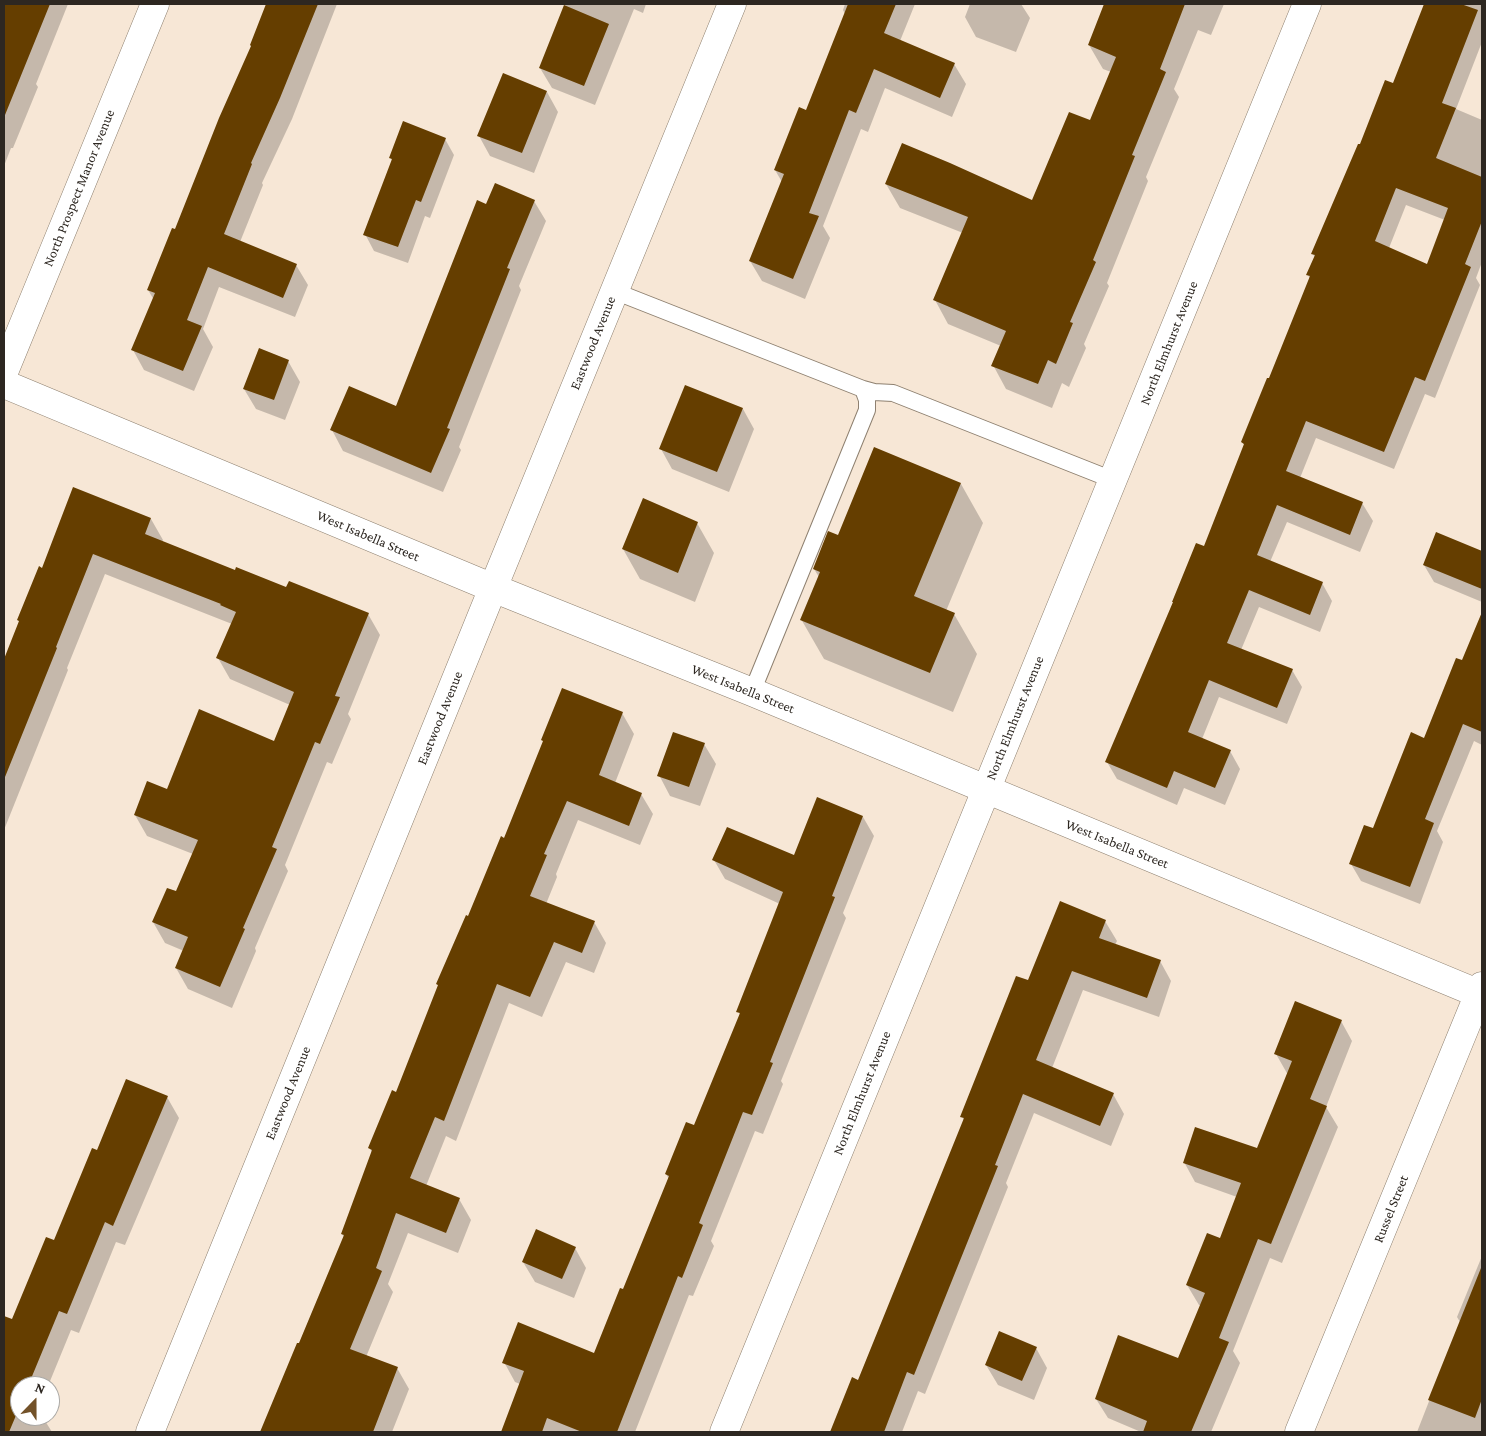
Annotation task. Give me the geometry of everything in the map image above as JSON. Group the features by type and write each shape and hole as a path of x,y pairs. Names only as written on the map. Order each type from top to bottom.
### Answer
{"street":[{"name":"North Prospect Manor Avenue","path":"4,372 155,4"},
{"name":"Eastwood Avenue","path":"150,1432 732,4"},
{"name":"North Elmhurst Avenue","path":"724,1432 1307,4"},
{"name":"West Isabella Street","path":"4,384 493,588 752,692 986,790 1481,992"},
{"name":"Russel Street","path":"1299,1432 1481,992"}],"lane":[{"path":"614,291 863,389 874,392 893,393 1113,480"},
{"path":"752,692 868,410 863,389"}],"building":[{"path":"4,4 50,4 5,115 4,114"},
{"path":"266,4 318,4 251,163 224,234 297,264 283,298 208,267 187,320 202,326 183,371 131,350 155,293 147,290 172,228 175,229 219,118 251,46"},
{"path":"848,4 896,4 884,33 955,63 940,98 874,69 856,113 849,110 809,213 819,216 793,279 749,261 784,174 774,170 799,107 806,110"},
{"path":"1104,4 1185,4 1160,69 1166,72 1132,155 1135,156 1093,260 1096,262 1070,322 1073,323 1056,364 1048,360 1038,384 991,366 1006,331 933,300 968,217 885,184 902,143 1032,200 1069,112 1090,120 1116,57 1088,45"},
{"path":"1424,4 1461,4 1478,10 1442,103 1456,108 1436,158 1482,177 1482,221 1465,264 1471,267 1425,381 1415,377 1384,452 1306,421 1286,471 1363,502 1350,535 1277,505 1257,555 1323,582 1310,615 1249,590 1227,643 1293,669 1277,708 1209,680 1188,732 1231,750 1215,788 1174,771 1167,788 1105,762 1196,543 1204,546 1244,444 1241,442 1310,276 1306,275 1315,255 1311,254 1358,144 1360,144 1385,80 1393,83","holes":["1396,188 1448,208 1427,264 1375,241"]},
{"path":"564,5 609,24 584,86 539,68"},
{"path":"503,73 547,91 522,153 477,136"},
{"path":"403,121 446,138 421,202 416,200 398,247 363,235 392,159 389,158"},
{"path":"495,183 535,200 507,268 510,269 447,428 450,429 431,473 330,430 349,386 396,406 477,200 486,204"},
{"path":"259,348 289,360 274,400 243,389"},
{"path":"685,385 743,408 717,472 659,449"},
{"path":"874,447 961,483 914,596 955,613 930,673 800,620 820,572 813,569 828,531 838,535"},
{"path":"73,487 151,518 145,534 235,570 236,567 286,587 289,581 369,613 335,696 340,697 320,744 315,742 272,847 277,849 220,987 175,968 188,937 152,922 167,888 176,891 198,840 134,815 147,781 167,789 199,709 274,741 294,692 216,658 236,612 221,604 93,554 4,777 4,659 19,621 17,620 39,566 42,568"},
{"path":"643,498 698,522 678,573 622,549"},
{"path":"1436,532 1482,551 1482,589 1423,565"},
{"path":"1482,612 1482,732 1463,724 1425,819 1434,823 1410,887 1349,864 1364,825 1373,828 1411,732 1424,738 1456,658 1462,660"},
{"path":"562,688 623,712 599,775 642,793 629,826 567,801 544,854 547,855 530,896 595,921 582,953 554,942 530,997 497,984 444,1121 435,1117 410,1178 460,1198 446,1233 396,1213 376,1268 382,1271 350,1349 398,1367 373,1432 260,1432 344,1235 341,1234 372,1150 368,1148 392,1090 396,1092 438,985 436,984 466,915 468,916 501,836 504,838"},
{"path":"673,732 705,743 689,787 657,776"},
{"path":"817,797 863,816 832,896 835,897 770,1062 773,1063 752,1115 743,1112 699,1223 703,1225 682,1278 678,1276 617,1432 582,1432 547,1418 542,1432 501,1432 524,1371 502,1363 518,1322 594,1353 620,1288 623,1289 669,1176 665,1174 686,1122 694,1125 740,1013 736,1012 783,892 712,860 727,827 794,855"},
{"path":"1060,901 1106,920 1099,938 1161,960 1147,998 1072,971 1036,1060 1114,1093 1100,1126 1023,1094 995,1165 998,1166 914,1375 907,1372 884,1432 830,1432 852,1377 858,1380 964,1118 960,1117 1016,976 1028,980"},
{"path":"1295,1001 1342,1020 1310,1099 1327,1106 1271,1244 1258,1239 1219,1338 1229,1342 1191,1432 1143,1432 1147,1421 1095,1399 1118,1335 1178,1358 1205,1293 1186,1285 1207,1233 1220,1238 1241,1183 1183,1163 1195,1127 1257,1148 1292,1061 1274,1054"},
{"path":"126,1079 168,1096 113,1226 105,1222 67,1314 59,1311 32,1376 10,1376 10,1426 12,1426 9,1432 4,1432 4,1316 12,1319 46,1237 54,1240 92,1148 97,1150"},
{"path":"536,1229 576,1247 562,1279 522,1262"},
{"path":"1481,1268 1482,1399 1475,1418 1428,1400"},
{"path":"999,1331 1037,1347 1022,1381 985,1365"}]}
